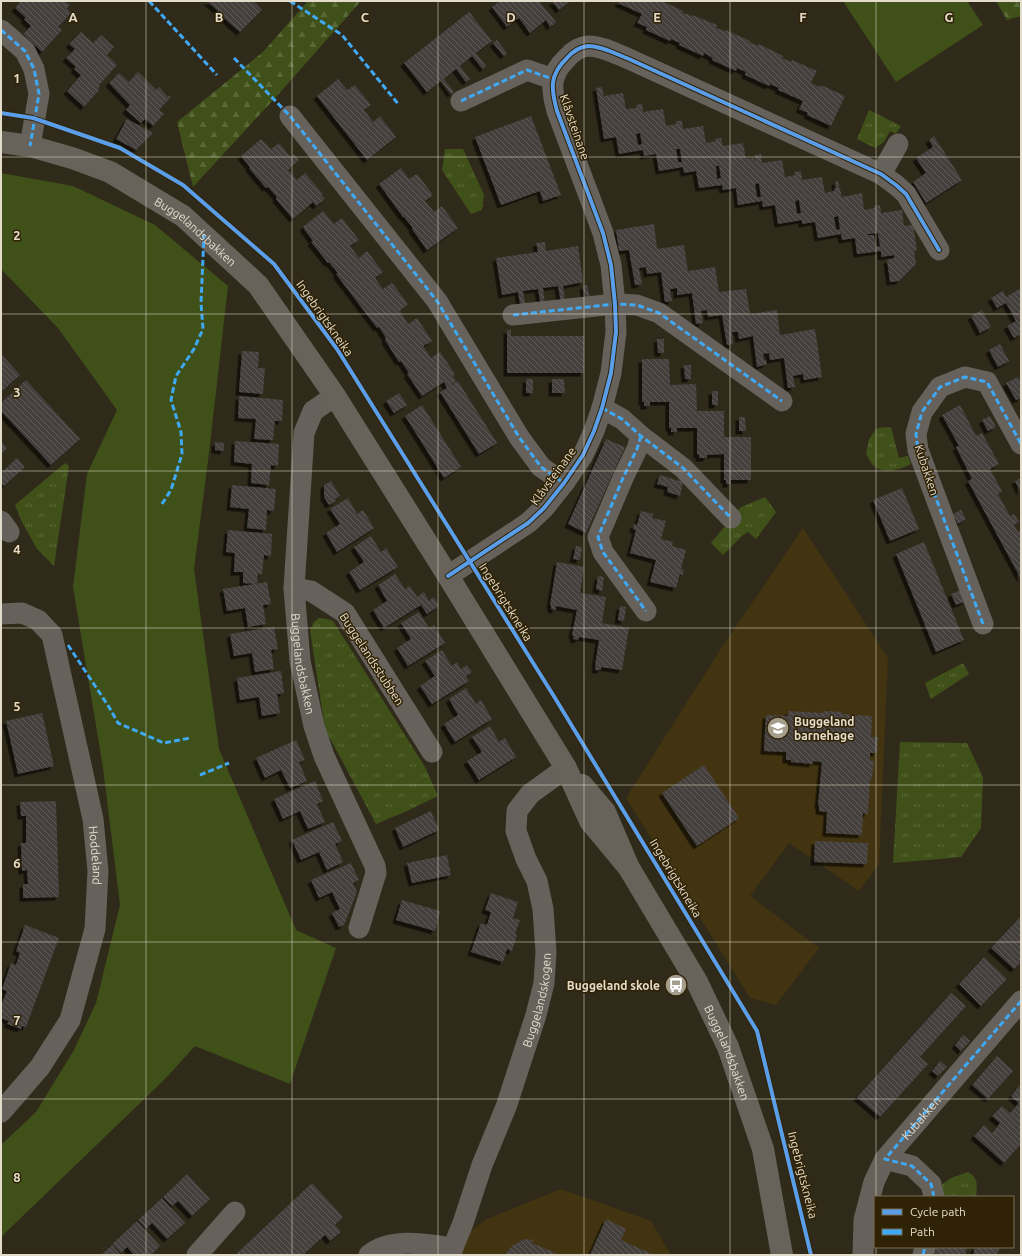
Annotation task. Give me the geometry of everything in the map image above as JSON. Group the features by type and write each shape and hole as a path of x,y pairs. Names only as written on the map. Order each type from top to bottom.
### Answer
{"street":[{"path":"1,30 25,51 34,69 38,94 30,146"},
{"path":"461,101 527,70 553,79 558,66 578,48 588,46 598,47 629,59 881,174 906,194 939,250"},
{"name":"Klåvsteinane","path":"448,576 528,523 544,508 564,483 583,455 594,431 602,408 611,373 616,332 616,304 611,265 603,233 557,111 552,92 553,79"},
{"name":"Klåvsteinane","path":"290,116 436,301 519,437 541,466 564,483"},
{"name":"Buggelandsbakken","path":"1,142 30,146 72,158 110,172 183,216 258,284 335,396 566,768 590,821 629,868 697,982 728,1047 763,1150 782,1255"},
{"path":"881,174 898,144"},
{"path":"513,315 616,304 637,306 659,313 782,401"},
{"name":"Kubakken","path":"983,624 918,450 916,434 922,412 940,387 965,377 987,382 1021,444"},
{"name":"Buggelandsbakken","path":"335,396 313,411 304,433 294,588 300,661 314,726 324,756 375,866 376,873 359,928"},
{"path":"602,408 622,419 641,436 683,468 731,518"},
{"path":"641,436 637,449 598,537 602,552 646,611"},
{"name":"Buggelandsstubben","path":"294,588 311,592 344,613 432,752"},
{"name":"Hoddeland","path":"1,614 22,613 38,620 52,635 93,819 98,871 96,929 70,1020 40,1067 1,1112"},
{"name":"Buggelandskogen","path":"368,1255 374,1250 389,1244 424,1244 451,1251 463,1223 482,1165 506,1107 536,1015 544,983 546,952 543,909 537,881 526,859 516,831 517,811 530,794 566,768"},
{"name":"Kubakken","path":"863,1255 864,1220 874,1182 886,1159 1021,1001"},
{"path":"886,1159 912,1166 931,1184 934,1196"},
{"path":"197,1255 235,1212"}],"shaded area":[{"name":"Buggeland barnehage","path":"803,528 888,658 879,864 859,891 789,843 750,896 819,948 776,1005 750,998 626,798 724,644"},
{"path":"561,1189 651,1221 671,1255 460,1255 468,1233 487,1219"}],"green space":[{"path":"308,1 361,1 193,187 177,122 263,52"},
{"path":"843,1 967,1 983,25 896,82"},
{"path":"996,1 1021,1 1021,16 1007,20"},
{"path":"869,110 901,126 896,134 890,131 884,142 875,148 857,139"},
{"path":"445,149 463,149 484,195 482,210 471,214 442,170"},
{"path":"1,173 73,186 155,225 228,286 194,569 219,749 296,930 336,948 290,1084 195,1046 166,1078 1,1237 1,1145 36,1112 74,1050 96,1003 120,905 103,768 73,587 87,474 117,410 58,328 1,269"},
{"path":"891,427 899,458 908,456 911,464 897,470 887,471 873,465 866,454 869,439 877,428"},
{"path":"65,463 69,466 54,566 37,549 22,522 15,505"},
{"path":"765,497 776,512 756,539 748,532 723,555 711,543 741,507"},
{"path":"319,618 333,621 425,767 438,796 376,824 325,729 310,630 314,622"},
{"path":"963,663 969,674 931,699 925,683"},
{"path":"900,742 967,743 983,777 981,828 961,857 893,863"},
{"path":"968,1172 976,1180 976,1196 943,1196 940,1186 951,1178"}],"building":[{"path":"21,1 65,1 70,5 67,8 71,13 58,27 62,30 42,52 23,34 31,26 24,19 26,18 15,8"},
{"path":"207,1 253,1 262,10 240,32"},
{"path":"500,1 539,1 556,22 550,27 546,20 530,33 519,18 507,27 492,7"},
{"path":"552,1 570,1 559,10"},
{"path":"619,1 662,1 683,11 683,13 717,25 716,28 726,30 758,46 759,44 783,56 782,58 791,62 792,60 817,71 811,83 820,87 821,85 845,96 831,126 807,115 808,113 799,109 803,101 778,90 779,88 770,84 769,86 745,75 746,72 737,68 736,71 712,60 713,58 704,53 703,56 679,45 680,43 671,39 670,41 646,30 647,27 637,23 642,14 618,3"},
{"path":"469,12 492,41 476,53 486,66 483,69 472,56 460,66 470,79 466,82 456,69 444,79 454,92 451,94 441,81 427,92 404,63"},
{"path":"81,32 93,43 101,35 114,47 107,55 117,65 99,85 99,90 84,107 67,91 81,75 74,69 76,67 66,58 75,49 69,44"},
{"path":"497,40 507,53 504,56 493,43"},
{"path":"138,72 156,90 159,87 168,97 171,97 159,110 164,114 153,126 145,119 141,123 126,110 130,105 109,83 119,73 129,82"},
{"path":"338,79 347,90 355,85 371,105 364,110 373,122 380,116 396,137 367,160 317,96"},
{"path":"602,87 604,96 623,93 626,109 636,108 636,105 642,104 643,112 663,109 666,126 676,124 676,121 682,121 683,129 703,126 706,143 716,141 715,139 721,138 723,146 743,143 746,159 754,158 755,164 755,155 761,154 762,163 782,160 785,177 795,175 794,172 801,171 802,180 822,177 825,193 834,191 836,188 835,182 838,181 842,197 862,193 864,210 880,205 881,213 902,210 904,226 913,225 917,250 914,251 916,264 899,281 890,282 887,260 894,258 894,255 881,257 881,251 857,254 855,238 842,240 841,234 818,238 815,222 802,224 802,220 778,224 775,205 763,207 762,201 738,205 736,188 723,190 722,185 699,188 696,171 684,173 683,167 659,171 656,154 644,156 643,150 619,154 616,137 604,139 596,88","holes":["640,133 642,144 638,145 636,134","676,149 680,149 682,162 678,162","716,166 719,166 721,178 717,179","759,183 761,197 757,197 755,184","799,200 801,213 797,214 795,201","838,216 840,229 836,230 834,217","878,233 880,246 876,247 874,235 868,235"]},
{"path":"531,116 561,195 543,201 540,191 501,205 475,137"},
{"path":"127,119 153,133 136,150 116,139"},
{"path":"934,136 962,180 926,203 913,182 926,173 916,158 933,147 929,140"},
{"path":"261,139 271,149 279,143 291,157 294,154 299,160 288,170 297,180 305,173 323,194 321,195 325,199 316,206 313,202 293,219 276,199 277,197 268,187 266,188 241,156"},
{"path":"401,168 409,179 417,174 433,195 425,201 434,212 442,206 458,228 427,250 412,229 413,228 379,184"},
{"path":"323,211 334,224 342,218 359,240 350,246 359,258 367,251 383,272 375,278 383,289 392,283 408,304 400,311 408,324 417,318 432,341 423,346 431,358 440,352 455,374 453,376 456,381 450,386 458,381 497,443 479,454 440,392 447,388 444,382 422,396 407,374 409,373 401,361 399,362 385,340 386,338 379,327 377,328 336,274 338,273 311,242 313,241 304,229 303,227"},
{"path":"654,224 657,249 684,245 688,271 715,267 719,292 746,289 750,314 777,310 780,335 815,329 822,377 804,380 803,374 793,376 795,387 788,388 784,358 770,360 769,353 763,354 764,360 766,360 767,364 757,367 753,336 739,339 738,332 732,332 733,344 727,345 722,315 708,317 707,310 701,311 703,323 696,324 692,293 677,295 677,288 670,289 672,301 665,302 661,272 647,274 646,267 639,268 642,284 635,285 629,250 619,251 616,230"},
{"path":"545,242 546,251 578,246 583,282 563,286 565,302 561,303 558,286 543,288 545,305 541,306 538,289 523,291 526,308 521,309 518,292 502,295 496,258 538,252 536,243"},
{"path":"587,285 591,302 586,303 583,286"},
{"path":"1021,288 1021,334 1014,338 1007,326 1016,321 1006,303 997,308 991,298 1003,291 1006,297"},
{"path":"982,310 991,327 980,333 971,316"},
{"path":"507,330 511,330 511,336 584,336 584,373 507,373"},
{"path":"657,339 664,339 664,353 658,353"},
{"path":"1000,344 1009,361 998,367 989,350"},
{"path":"242,351 259,352 258,368 265,368 263,394 239,392"},
{"path":"1,354 20,375 1,392"},
{"path":"642,359 669,359 670,385 696,384 697,411 724,411 724,437 751,437 751,480 731,480 731,484 726,484 726,480 724,480 724,454 707,455 707,458 699,458 699,455 697,454 697,428 677,428 677,432 671,432 671,428 669,428 669,402 650,402 650,406 644,406 644,402 642,402"},
{"path":"684,365 691,365 691,379 685,379"},
{"path":"1018,377 1021,382 1021,398 1016,400 1006,383"},
{"path":"526,379 533,379 533,393 526,393"},
{"path":"552,379 564,379 565,393 552,393"},
{"path":"26,380 80,439 51,465 1,411 1,403"},
{"path":"712,391 718,391 718,405 712,405"},
{"path":"399,393 407,405 394,413 386,401"},
{"path":"239,396 283,400 282,421 275,421 273,440 254,439 256,419 238,418"},
{"path":"422,405 461,467 444,478 405,416"},
{"path":"960,405 976,436 982,433 999,464 990,469 1002,491 998,494 1010,516 1014,514 1019,522 1014,525 1018,532 1021,530 1021,579 968,481 972,479 956,447 959,446 942,415"},
{"path":"990,416 996,427 988,431 982,420"},
{"path":"739,417 745,417 746,431 739,431"},
{"path":"606,439 625,447 586,533 568,524"},
{"path":"1,441 7,448 1,454"},
{"path":"235,441 279,444 278,466 271,465 269,485 251,483 252,464 234,462"},
{"path":"215,442 224,443 224,451 215,450"},
{"path":"17,458 25,467 4,486 1,483 1,473"},
{"path":"660,475 683,482 680,496 667,492 668,487 657,484"},
{"path":"1021,478 1021,493 1015,481"},
{"path":"331,481 340,496 335,499 336,501 329,505 324,497 324,485"},
{"path":"232,485 276,489 274,511 267,510 266,530 247,528 249,509 230,507"},
{"path":"902,488 919,529 890,541 873,500"},
{"path":"348,498 357,514 363,510 374,528 337,552 326,533 340,524 330,509"},
{"path":"961,510 966,519 958,524 953,514"},
{"path":"641,511 653,514 652,518 666,521 661,539 673,542 672,546 686,550 681,569 684,570 683,575 680,574 676,588 650,582 656,560 630,553 636,530 633,529 634,524 637,525"},
{"path":"228,530 272,534 271,556 264,555 262,574 258,574 257,584 243,583 243,572 234,572 235,553 226,552"},
{"path":"371,536 381,552 386,548 398,567 360,590 349,572 364,562 354,547"},
{"path":"924,542 964,640 936,652 896,554"},
{"path":"576,546 582,547 580,560 573,559"},
{"path":"557,562 584,567 580,593 606,597 602,623 629,628 622,670 601,667 601,670 595,670 599,640 579,637 578,640 573,639 574,636 572,635 577,610 556,606 556,610 551,609 550,605"},
{"path":"395,574 405,589 410,586 417,597 424,592 429,601 434,597 439,606 427,614 421,605 384,628 373,610 387,601 378,585"},
{"path":"598,576 604,577 602,591 596,589"},
{"path":"267,582 271,604 263,605 266,624 248,627 245,608 227,611 223,589"},
{"path":"961,590 966,601 956,605 951,594"},
{"path":"620,606 626,607 624,621 618,620"},
{"path":"419,612 429,628 434,625 445,643 408,666 397,648 411,639 401,623"},
{"path":"274,627 278,649 271,650 274,669 255,672 252,653 234,656 230,634"},
{"path":"442,650 452,666 457,662 461,669 467,665 472,672 466,676 469,681 432,704 420,686 435,676 425,661"},
{"path":"281,671 284,693 277,694 280,713 262,716 259,697 240,700 237,678"},
{"path":"466,688 476,704 481,700 492,719 455,742 444,724 458,715 449,699"},
{"path":"788,711 823,713 823,711 842,712 842,714 872,716 871,737 878,737 877,753 870,753 870,760 874,761 872,779 870,779 868,814 863,813 862,835 826,833 827,812 819,811 818,805 822,762 813,761 813,764 791,762 791,760 786,760 786,752 764,751 766,715 788,716"},
{"path":"42,713 54,766 18,774 6,721"},
{"path":"490,726 499,742 505,738 516,757 479,780 467,761 482,752 472,737"},
{"path":"296,740 305,760 299,762 307,781 290,788 281,770 265,778 256,758"},
{"path":"704,765 739,818 697,846 662,793"},
{"path":"315,781 323,801 317,804 325,822 308,829 300,811 283,819 274,799"},
{"path":"56,801 59,897 23,898 23,884 28,884 27,870 22,871 21,843 26,843 26,816 21,816 20,802"},
{"path":"431,811 439,830 403,847 395,828"},
{"path":"333,822 342,841 335,844 343,862 327,870 319,852 301,860 292,840"},
{"path":"815,841 868,843 867,864 814,862"},
{"path":"447,855 451,875 412,883 407,863"},
{"path":"351,863 359,880 353,883 357,892 344,925 339,927 332,913 340,909 332,892 319,898 311,880"},
{"path":"491,893 518,902 513,918 520,920 515,934 517,935 512,951 507,949 503,962 471,952 481,923 487,925 491,912 485,910"},
{"path":"402,900 440,911 435,931 396,920"},
{"path":"1021,916 1021,962 1014,969 991,948"},
{"path":"25,925 59,938 26,1027 22,1026 21,1029 7,1024 9,1021 1,1018 1,1003 7,991 2,989 11,963 16,965 20,953 16,951"},
{"path":"984,957 1007,979 981,1006 959,984"},
{"path":"951,993 966,1006 920,1057 928,1064 880,1117 857,1097"},
{"path":"963,1035 970,1041 961,1051 955,1045"},
{"path":"997,1056 1013,1071 988,1099 972,1085"},
{"path":"940,1061 947,1067 938,1076 932,1071"},
{"path":"1020,1085 1021,1144 1004,1163 974,1136 984,1125 992,1133 1000,1123 992,1116 1002,1106 1010,1113 1019,1103 1011,1096"},
{"path":"187,1174 210,1199 192,1216 178,1201 172,1206 163,1197"},
{"path":"312,1183 343,1217 335,1225 341,1232 330,1241 325,1235 303,1255 235,1255"},
{"path":"162,1198 185,1223 167,1239 152,1223 146,1229 138,1220"},
{"path":"606,1219 626,1229 621,1240 654,1255 590,1255"},
{"path":"137,1221 160,1246 151,1255 134,1255 127,1247 121,1253 112,1244"},
{"path":"526,1239 533,1240 532,1243 560,1255 504,1255 512,1246"},
{"path":"112,1245 121,1255 101,1255"},
{"path":"936,1248 967,1248 965,1255 942,1255 934,1253"},
{"path":"975,1248 1000,1248 997,1255 973,1255"}],"marked path":[{"path":"149,1 217,75"},
{"path":"290,1 342,35 399,105"},
{"path":"1,30 25,51 34,69 39,94 30,146"},
{"path":"234,58 290,116 437,301 519,437 541,467 564,483"},
{"path":"461,101 527,70 553,79 554,76"},
{"path":"162,504 171,490 182,454 181,432 171,400 176,376 194,349 203,329 201,303 204,235"},
{"path":"513,315 615,304 637,305 659,313 782,401"},
{"path":"983,624 918,450 916,434 922,412 940,387 965,377 987,382 1021,444"},
{"path":"602,408 622,419 641,436 683,468 731,518"},
{"path":"641,436 637,449 598,537 603,552 646,611"},
{"path":"68,645 118,723 164,743 190,738"},
{"path":"200,775 229,763"},
{"path":"934,1196 931,1184 912,1166 885,1159 1021,1001"},
{"path":"923,1255 925,1248"}],"cycle path":[{"path":"448,576 528,523 544,508 564,483 583,455 594,431 602,408 611,373 616,332 611,265 603,233 557,111 553,89 554,76 557,70 561,64 576,50 582,47 593,46 629,59 881,174 906,194 939,250"},
{"name":"Ingebrigtskneika","path":"1,113 33,118 120,148 183,185 274,264 337,349 555,698 757,1031 811,1255"}],"place":[{"name":"Buggeland barnehage","path":"778,728"},
{"name":"Buggeland skole","path":"676,985"}]}
